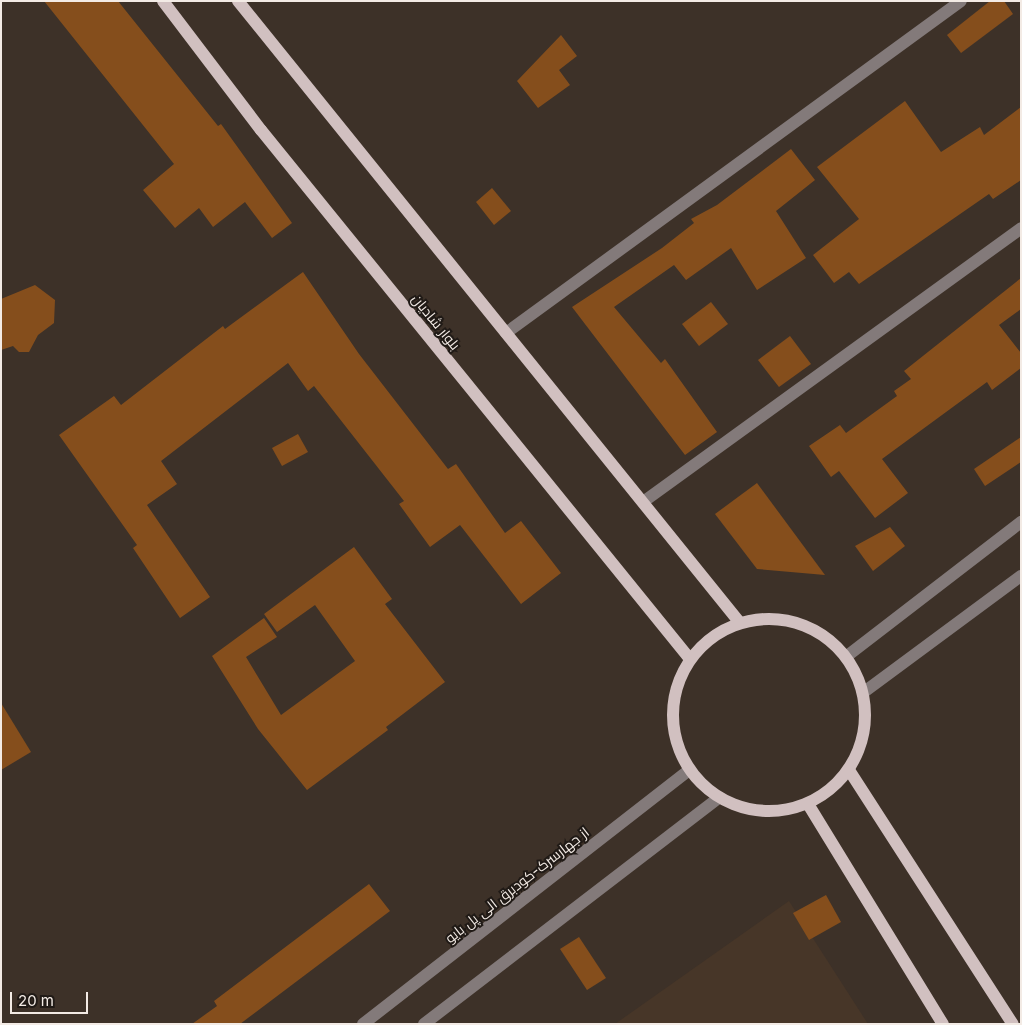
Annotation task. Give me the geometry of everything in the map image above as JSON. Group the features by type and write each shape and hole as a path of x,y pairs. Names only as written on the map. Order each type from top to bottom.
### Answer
{"main road":[{"name":"بلوار شادیان","path":"163,1 261,130 690,659"},
{"path":"238,1 740,623"},
{"path":"789,621 817,630 847,656 864,692 865,733 849,770 808,804 763,812 719,798 689,770 676,743 672,714 677,685 690,659 712,636 740,623 789,621"},
{"path":"849,770 1013,1024"},
{"path":"808,804 942,1024"}],"street":[{"path":"506,333 961,1"},
{"path":"643,502 1021,228"},
{"path":"847,656 1021,522"},
{"path":"864,692 1021,576"},
{"name":"از جهارسرک-کودبرق الی پل بایو","path":"363,1024 689,770"},
{"path":"424,1024 719,798"}],"shaded area":[{"path":"789,901 868,1024 615,1024"}],"building":[{"path":"44,1 118,1 218,126 221,124 292,223 272,238 245,202 213,227 199,208 175,228 143,190 174,164"},
{"path":"990,1 1004,1 1013,14 961,53 947,35"},
{"path":"561,35 577,56 559,70 570,85 538,108 517,81"},
{"path":"905,101 941,152 980,127 984,135 1021,107 1021,180 993,199 989,194 859,284 849,272 834,283 813,255 859,219 817,167"},
{"path":"791,149 815,180 776,211 806,258 757,290 731,248 686,280 674,265 614,307 661,363 665,359 717,432 685,455 572,307 662,248 694,223 691,219 717,205"},
{"path":"492,188 511,211 494,225 476,202"},
{"path":"303,272 359,354 448,469 456,464 505,533 521,521 561,573 521,604 460,525 430,547 399,504 404,501 314,386 308,391 288,363 161,461 177,484 147,505 210,597 180,618 133,548 137,545 59,435 114,396 121,405 223,326 225,329"},
{"path":"1021,278 1021,309 999,325 1021,353 1021,368 992,390 987,382 882,459 908,493 875,518 839,471 831,477 809,446 840,425 846,433 897,396 894,391 911,379 904,371"},
{"path":"35,285 55,300 54,323 38,335 29,352 19,352 13,346 1,350 1,299"},
{"path":"711,302 728,324 699,346 682,324"},
{"path":"790,336 811,364 779,387 758,360"},
{"path":"298,434 308,452 282,466 272,448"},
{"path":"1021,437 1021,462 985,486 974,469"},
{"path":"757,483 825,575 757,569 715,514"},
{"path":"890,527 905,546 873,571 855,546"},
{"path":"354,547 392,599 385,604 445,682 386,727 388,730 307,790 258,729 212,656 264,618 277,637 246,657 281,715 355,661 315,605 277,632 264,614"},
{"path":"1,703 31,752 1,770"},
{"path":"369,884 390,911 240,1024 192,1024 217,1006 214,1001"},
{"path":"826,895 841,922 809,940 793,913"},
{"path":"579,937 606,978 587,990 560,949"}]}
